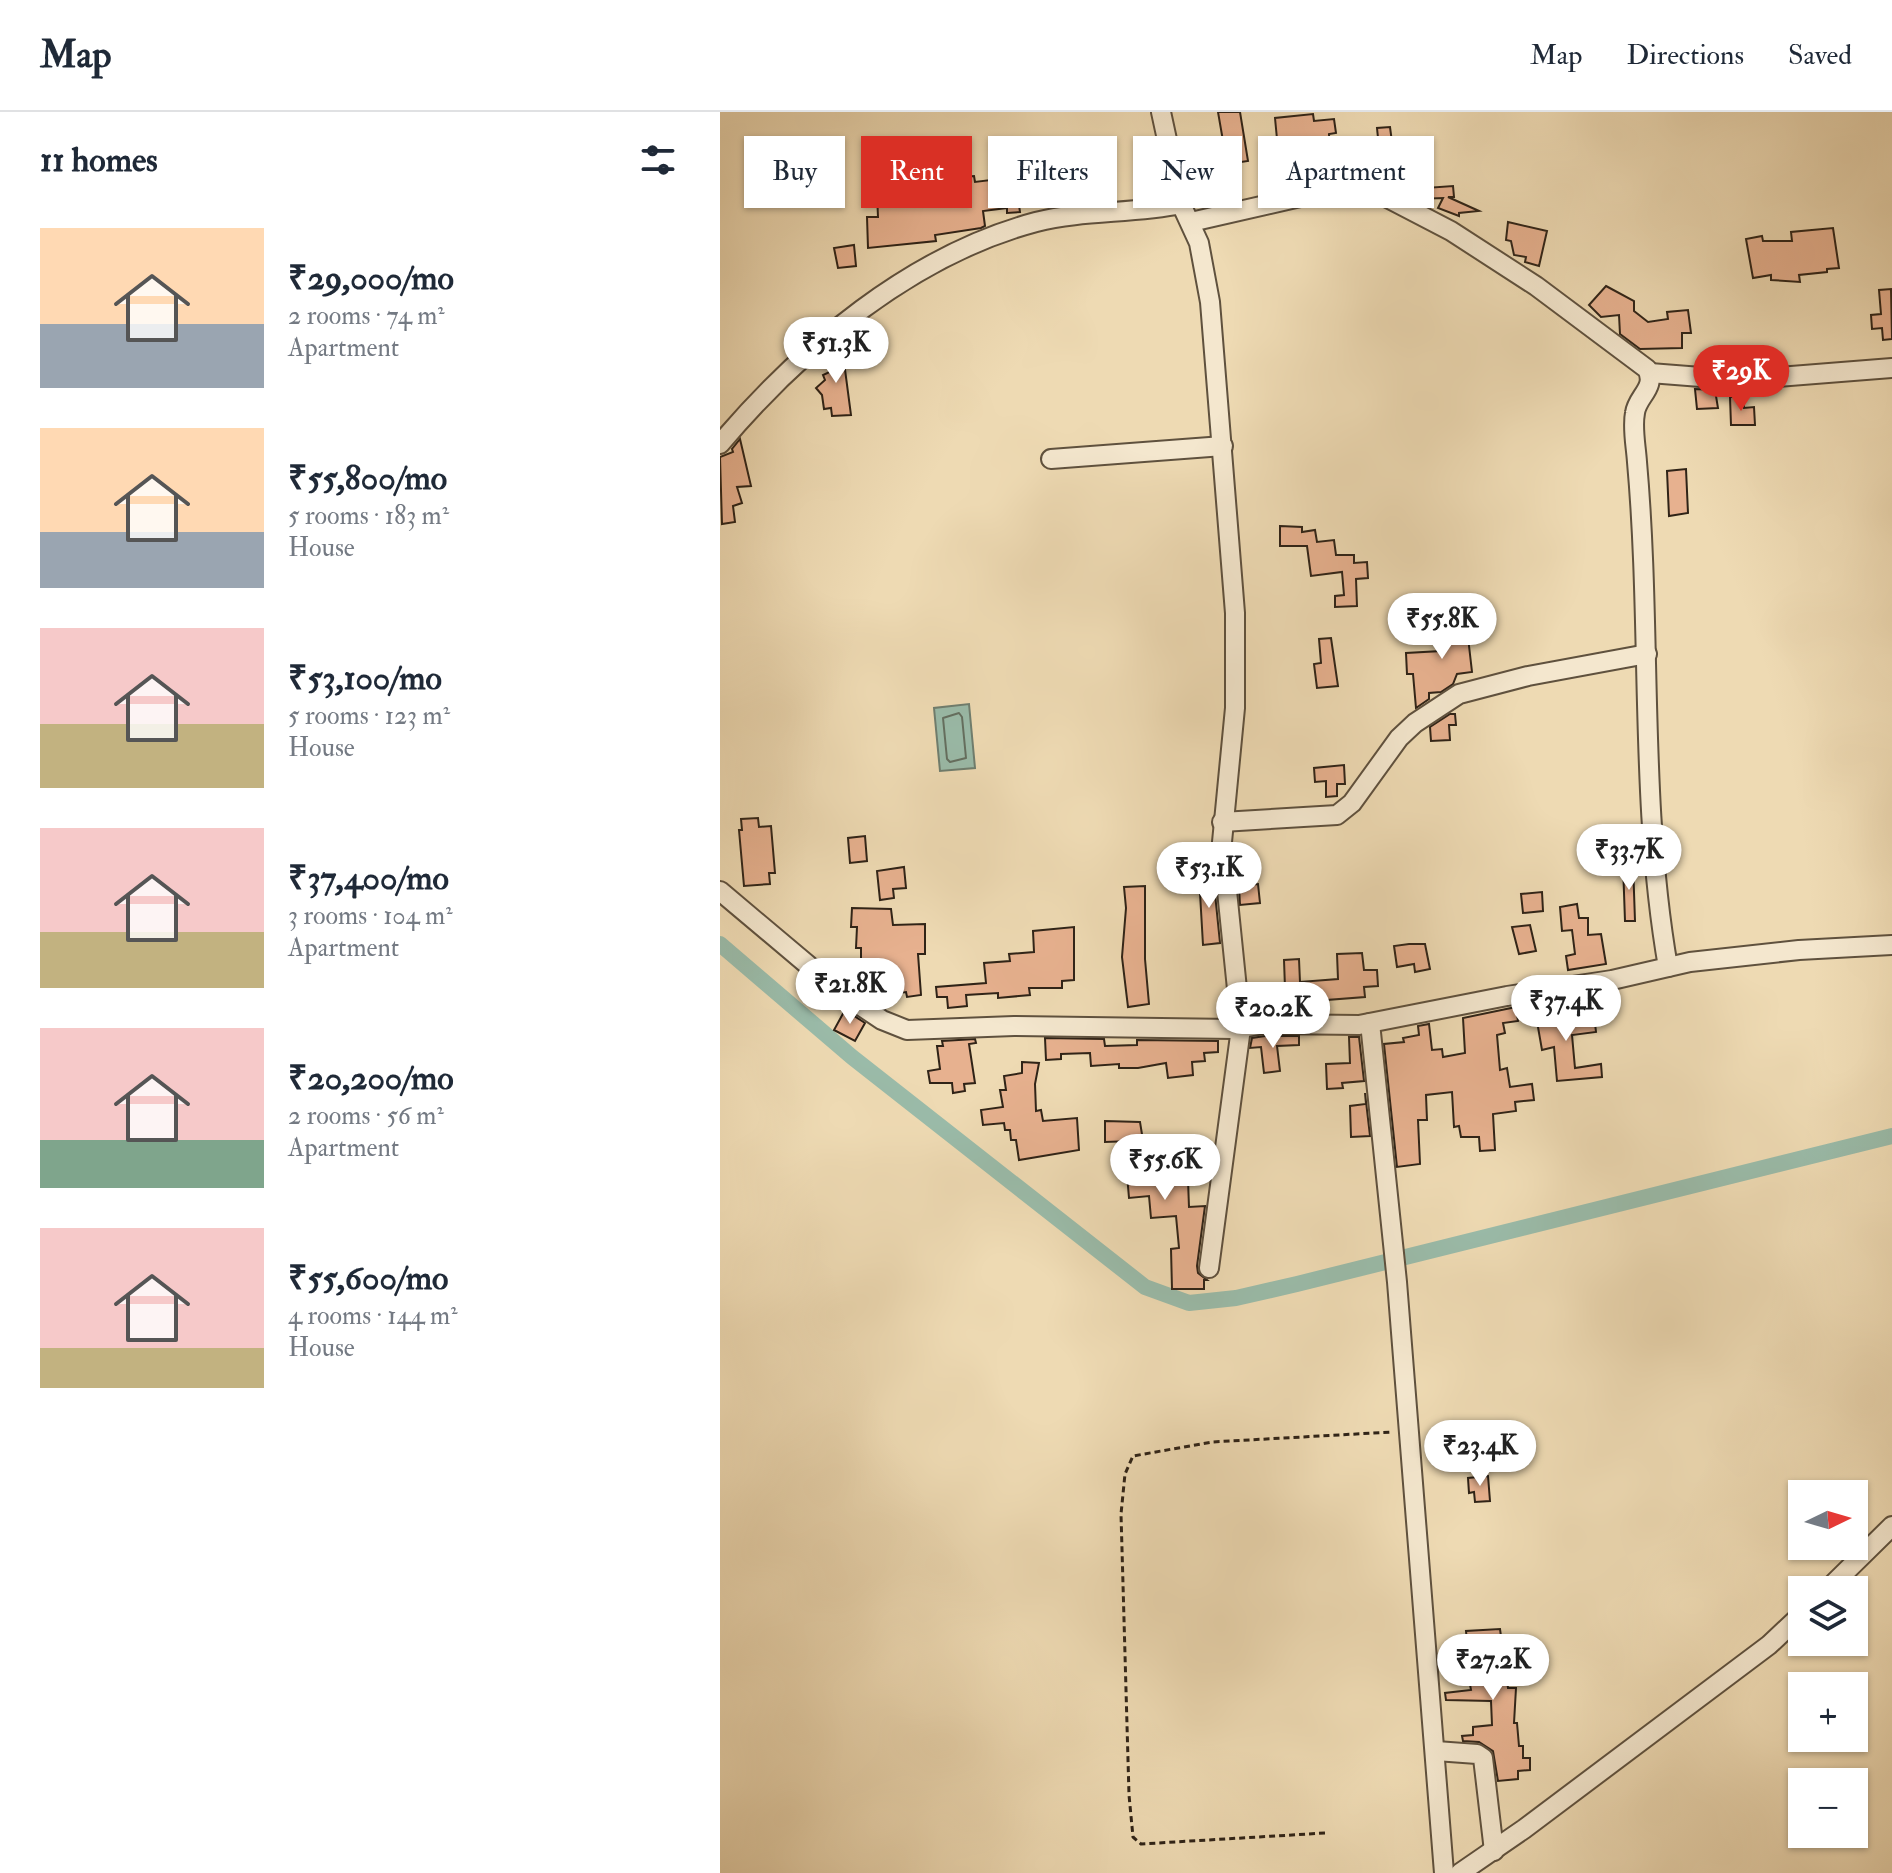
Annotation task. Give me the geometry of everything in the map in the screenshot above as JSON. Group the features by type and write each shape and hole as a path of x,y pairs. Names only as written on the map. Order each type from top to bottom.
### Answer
{"street":[{"path":"1161,112 1166,136"},
{"path":"1191,222 1322,192 1376,192 1451,231 1536,286 1644,365 1650,373 1646,394 1634,415 1647,654 1653,875 1668,967"},
{"path":"720,444 827,339 886,294 931,265 969,246 1036,222 1149,208"},
{"path":"1183,208 1199,243 1210,302 1234,568 1236,687 1222,822 1227,905 1241,1028 1209,1268"},
{"path":"1650,373 1739,380 1892,368"},
{"path":"1051,459 1223,446"},
{"path":"1222,822 1337,815 1352,803 1399,738 1415,723 1459,694 1528,676 1647,654"},
{"path":"720,891 840,992 882,1020 907,1030 1014,1026 1241,1028 1264,1024 1331,1027 1370,1023 1507,996 1612,980 1668,967 1772,953 1892,945"},
{"path":"1370,1023 1397,1282 1444,1873"},
{"path":"1841,1576 1892,1526"},
{"path":"1460,1873 1494,1851 1769,1645 1788,1627"},
{"path":"1436,1751 1477,1754 1483,1758 1494,1851"}],"path":[{"path":"1325,1833 1141,1844 1133,1837 1121,1559 1126,1465 1133,1456 1141,1453 1212,1442 1408,1431"}],"water":[{"path":"969,704 975,768 940,771 934,708"}],"building":[{"path":"1218,112 1240,112 1248,161 1242,162 1242,136 1222,136"},
{"path":"1313,114 1314,121 1334,119 1336,133 1329,136 1277,136 1275,118"},
{"path":"1390,127 1391,136 1378,136 1377,128"},
{"path":"972,176 975,182 988,180 988,208 1007,208 983,211 985,226 935,235 936,241 868,248 867,217 878,217 878,208 972,208"},
{"path":"1453,186 1454,197 1448,197 1479,211 1459,213 1459,216 1438,208 1443,198 1434,198 1434,187"},
{"path":"1007,208 1019,208 1020,212 1007,213"},
{"path":"1508,222 1547,231 1539,266 1525,262 1526,257 1514,255 1511,241 1506,240"},
{"path":"1833,228 1839,268 1799,275 1800,282 1771,280 1771,275 1753,278 1746,239 1762,236 1763,241 1792,241 1791,232"},
{"path":"854,245 856,266 838,268 834,248"},
{"path":"1606,286 1634,301 1634,311 1648,322 1668,319 1667,312 1688,310 1691,333 1682,333 1682,348 1640,349 1620,334 1619,315 1601,317 1589,305"},
{"path":"1891,289 1892,339 1883,340 1882,328 1872,329 1871,315 1881,314 1879,290"},
{"path":"841,342 851,415 832,416 831,408 824,409 822,395 816,388 825,380 823,375 834,370 829,350"},
{"path":"1695,389 1715,390 1718,408 1697,409"},
{"path":"1743,396 1744,408 1754,407 1755,425 1731,425 1730,397"},
{"path":"740,439 751,486 737,487 742,503 733,506 735,522 722,524 720,457 733,452"},
{"path":"1686,469 1688,513 1669,516 1667,471"},
{"path":"1280,526 1302,527 1302,532 1315,530 1317,542 1334,540 1336,555 1354,555 1354,563 1367,562 1368,578 1356,579 1357,606 1335,607 1335,596 1344,595 1342,572 1311,576 1307,546 1280,546"},
{"path":"1471,616 1473,637 1468,637 1472,672 1457,674 1453,684 1441,692 1429,693 1429,699 1416,708 1413,674 1407,674 1406,653 1441,651 1440,642 1446,641 1444,624"},
{"path":"1331,638 1338,686 1317,688 1314,664 1321,663 1319,639"},
{"path":"1455,714 1456,725 1449,725 1450,740 1431,741 1430,727"},
{"path":"1344,765 1345,784 1337,784 1337,796 1326,797 1326,781 1315,782 1314,768"},
{"path":"758,818 759,827 771,826 775,873 769,873 770,884 744,886 739,830 742,830 741,819"},
{"path":"865,836 867,861 850,863 848,838"},
{"path":"1633,863 1635,921 1625,921 1623,864"},
{"path":"904,867 906,888 893,889 894,898 880,900 877,871"},
{"path":"1213,874 1220,943 1203,945 1200,893 1197,892 1200,892 1199,875"},
{"path":"1258,884 1260,903 1240,905 1239,886"},
{"path":"1145,886 1145,959 1149,1004 1128,1007 1122,957 1126,908 1124,887"},
{"path":"1542,892 1543,911 1523,913 1521,894"},
{"path":"1577,904 1579,918 1588,918 1588,935 1601,934 1606,964 1568,970 1566,956 1575,954 1572,930 1562,931 1560,907"},
{"path":"852,908 891,909 893,925 925,924 925,954 918,954 921,995 907,997 906,992 892,994 888,968 861,968 861,948 856,948 857,927 851,927"},
{"path":"1530,925 1536,951 1519,954 1512,927"},
{"path":"1074,927 1074,980 1062,981 1062,988 1029,988 1030,995 998,998 998,993 966,995 967,1006 948,1008 947,997 937,997 936,987 986,983 984,963 1010,961 1009,954 1034,952 1033,931"},
{"path":"1425,944 1430,969 1415,972 1414,964 1397,967 1394,946"},
{"path":"1362,953 1364,970 1377,970 1378,986 1364,987 1365,997 1290,1006 1289,988 1285,988 1284,960 1299,959 1300,982 1338,979 1337,954"},
{"path":"1516,1007 1518,1021 1503,1023 1505,1033 1497,1035 1500,1070 1507,1068 1510,1087 1532,1084 1534,1100 1515,1102 1516,1111 1493,1114 1495,1150 1480,1151 1479,1137 1461,1137 1459,1126 1454,1127 1452,1092 1426,1095 1427,1120 1418,1120 1420,1164 1397,1167 1384,1044 1404,1042 1403,1038 1419,1035 1418,1026 1429,1024 1432,1050 1442,1049 1443,1057 1465,1053 1463,1018"},
{"path":"1552,1007 1556,1021 1594,1015 1596,1032 1572,1035 1575,1068 1601,1064 1602,1077 1557,1081 1554,1047 1542,1050 1535,1010"},
{"path":"845,1010 865,1023 855,1041 834,1030"},
{"path":"1299,1036 1299,1045 1277,1046 1280,1071 1264,1073 1261,1047 1250,1048 1252,1038"},
{"path":"1349,1037 1359,1037 1364,1081 1342,1083 1343,1088 1327,1089 1326,1064 1350,1063"},
{"path":"1045,1038 1104,1039 1105,1046 1137,1045 1137,1040 1218,1041 1218,1052 1204,1053 1205,1061 1192,1062 1193,1075 1168,1078 1166,1063 1138,1068 1119,1068 1119,1064 1091,1066 1090,1053 1061,1054 1061,1059 1046,1060"},
{"path":"975,1039 976,1043 969,1044 975,1083 964,1084 965,1091 953,1093 952,1083 930,1083 928,1071 940,1069 937,1046 943,1046 942,1041"},
{"path":"1022,1062 1039,1063 1035,1084 1036,1111 1041,1110 1043,1121 1077,1118 1079,1150 1019,1160 1016,1140 1011,1140 1010,1130 1005,1130 1004,1123 983,1125 981,1110 1003,1107 1000,1090 1006,1090 1004,1076 1022,1073"},
{"path":"1365,1093 1370,1136 1351,1137 1350,1106 1366,1104"},
{"path":"1105,1121 1140,1122 1147,1165 1153,1164 1154,1169 1192,1167 1193,1180 1188,1180 1189,1207 1205,1206 1197,1266 1198,1273 1207,1280 1204,1280 1204,1289 1172,1289 1171,1249 1179,1248 1176,1216 1151,1218 1149,1196 1129,1198 1126,1163 1135,1162 1132,1141 1105,1142"},
{"path":"1488,1476 1490,1501 1475,1502 1474,1492 1469,1493 1468,1478"},
{"path":"1500,1629 1508,1688 1516,1688 1514,1723 1517,1723 1519,1746 1523,1746 1523,1758 1530,1758 1530,1770 1518,1771 1518,1779 1498,1781 1493,1751 1479,1742 1463,1741 1462,1736 1473,1735 1473,1727 1492,1725 1491,1701 1446,1700 1445,1693 1471,1690 1464,1652 1468,1651 1466,1631"}],"waterway":[{"path":"720,944 852,1057 1145,1287 1189,1303 1236,1298 1297,1284 1892,1136"}]}
